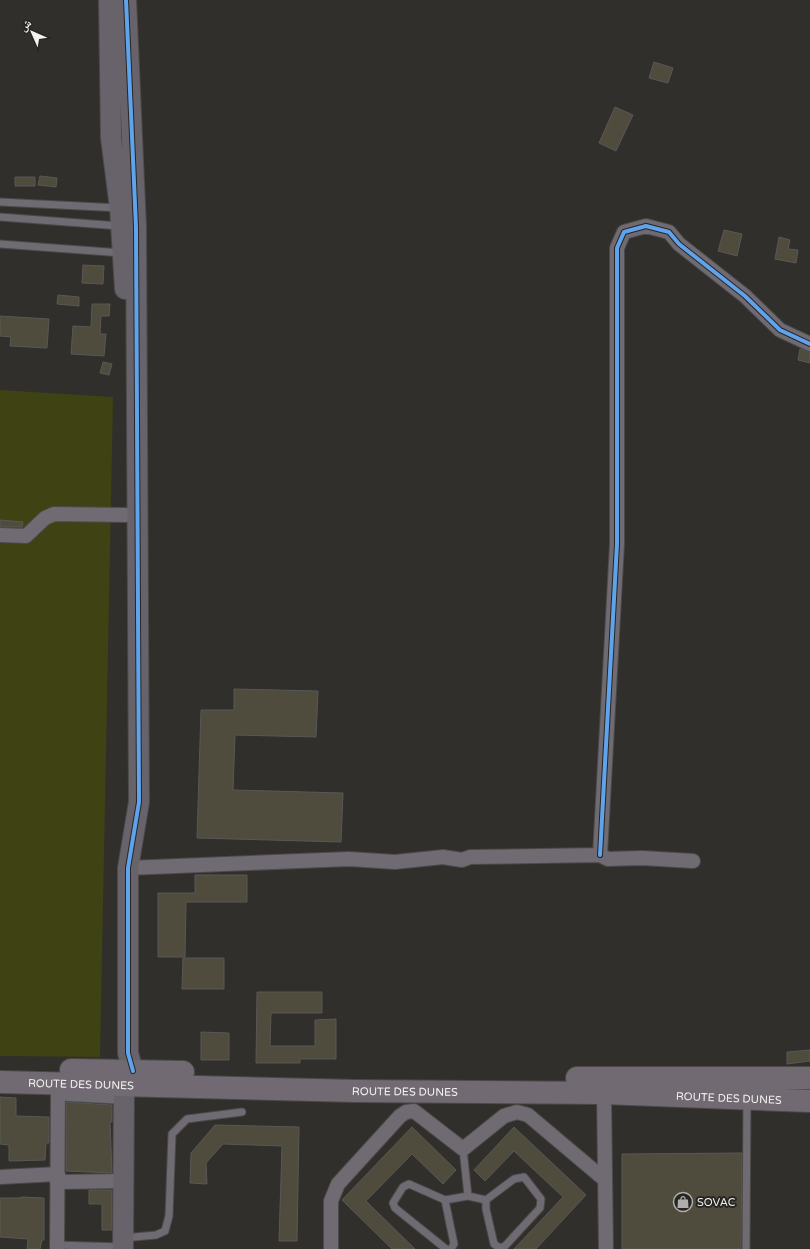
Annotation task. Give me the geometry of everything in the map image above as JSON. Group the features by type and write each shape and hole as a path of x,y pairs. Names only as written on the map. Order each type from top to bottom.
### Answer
{"main road":[{"name":"ROUTE DES DUNES","path":"0,1069 124,1081 604,1093 748,1100 810,1101"},
{"name":"ROUTE DES DUNES","path":"0,1082 331,1077 810,1078"}],"street":[{"path":"109,0 112,138 126,220 122,253 127,323 127,795 116,872 124,1081 123,1244"},
{"path":"124,1081 128,1053 128,868 139,802 126,220 126,0"},
{"path":"600,855 617,544 617,248 624,232 646,226 669,232 679,244 745,296 780,330 810,344"},
{"path":"0,535 26,536 45,518 54,514 126,515"},
{"path":"128,868 349,859 395,862 444,857 462,860 470,857 600,855 608,859 642,858 693,861"},
{"path":"0,1092 58,1094 124,1081"},
{"path":"604,1093 606,1249"},
{"path":"57,1247 58,1094"},
{"path":"331,1249 331,1201 338,1184 400,1116 406,1112 414,1111 463,1149 504,1116 517,1112 528,1115 604,1180"},
{"path":"0,1177 124,1181"}],"lane":[{"path":"0,202 126,220"},
{"path":"0,218 126,220"},
{"path":"0,244 122,253"},
{"path":"746,1249 748,1100"},
{"path":"57,1247 123,1244 166,1231 169,1216 172,1134 178,1126 187,1119 242,1112"},
{"path":"463,1149 468,1196"},
{"path":"446,1249 395,1208 393,1203 403,1187 409,1184 445,1200 468,1196 486,1200 514,1179 524,1178 541,1198 540,1208 505,1246 500,1248 494,1244 486,1209 486,1200"},
{"path":"445,1200 454,1244 451,1249"}],"green space":[{"path":"0,390 113,397 100,1057 0,1056"}],"building":[{"path":"654,62 673,68 668,83 649,78"},
{"path":"615,107 633,115 616,151 599,143"},
{"path":"40,176 57,178 56,187 38,185"},
{"path":"15,177 35,177 35,186 15,186"},
{"path":"724,230 742,234 737,256 718,251"},
{"path":"779,237 790,240 788,249 798,250 796,263 775,259"},
{"path":"83,265 104,266 103,284 82,283"},
{"path":"58,295 79,297 79,306 57,304"},
{"path":"92,304 110,304 109,316 101,316 100,334 106,334 104,356 71,354 73,326 91,327"},
{"path":"0,316 49,319 47,348 10,346 11,337 0,336"},
{"path":"800,349 810,352 810,363 798,360"},
{"path":"103,362 112,364 109,375 100,373"},
{"path":"0,520 23,522 22,527 0,527"},
{"path":"234,689 318,691 316,737 235,735 233,790 343,793 341,842 197,838 201,710 234,710"},
{"path":"195,875 247,875 247,902 186,902 185,957 158,957 158,893 195,893"},
{"path":"183,958 224,958 224,989 182,989"},
{"path":"257,992 322,992 322,1013 271,1013 270,1046 315,1046 315,1020 336,1019 336,1059 300,1059 300,1063 256,1063"},
{"path":"201,1032 229,1033 229,1060 201,1060"},
{"path":"810,1050 810,1061 787,1064 787,1052"},
{"path":"0,1097 16,1098 16,1116 49,1117 49,1143 46,1143 45,1160 9,1161 9,1145 0,1144"},
{"path":"66,1102 112,1105 112,1122 110,1122 112,1173 66,1171"},
{"path":"215,1125 299,1127 297,1241 279,1241 282,1146 223,1144 206,1163 207,1184 190,1183 191,1153"},
{"path":"412,1127 456,1170 443,1184 412,1154 366,1201 415,1249 392,1249 342,1200"},
{"path":"514,1127 586,1195 536,1249 514,1249 563,1197 514,1151 485,1181 474,1170"},
{"name":"SOVAC","path":"742,1153 741,1249 622,1249 622,1154"},
{"path":"89,1190 112,1190 112,1230 102,1230 102,1204 89,1204"},
{"path":"0,1198 44,1198 44,1240 42,1240 40,1249 27,1249 28,1239 0,1237"}],"cycle path":[{"path":"126,0 136,227 139,802 128,868 128,1053 133,1071"},
{"path":"600,855 617,544 617,248 624,232 646,226 669,232 679,244 745,296 780,330 810,344"}],"place":[{"name":"SOVAC","path":"683,1202"}]}
